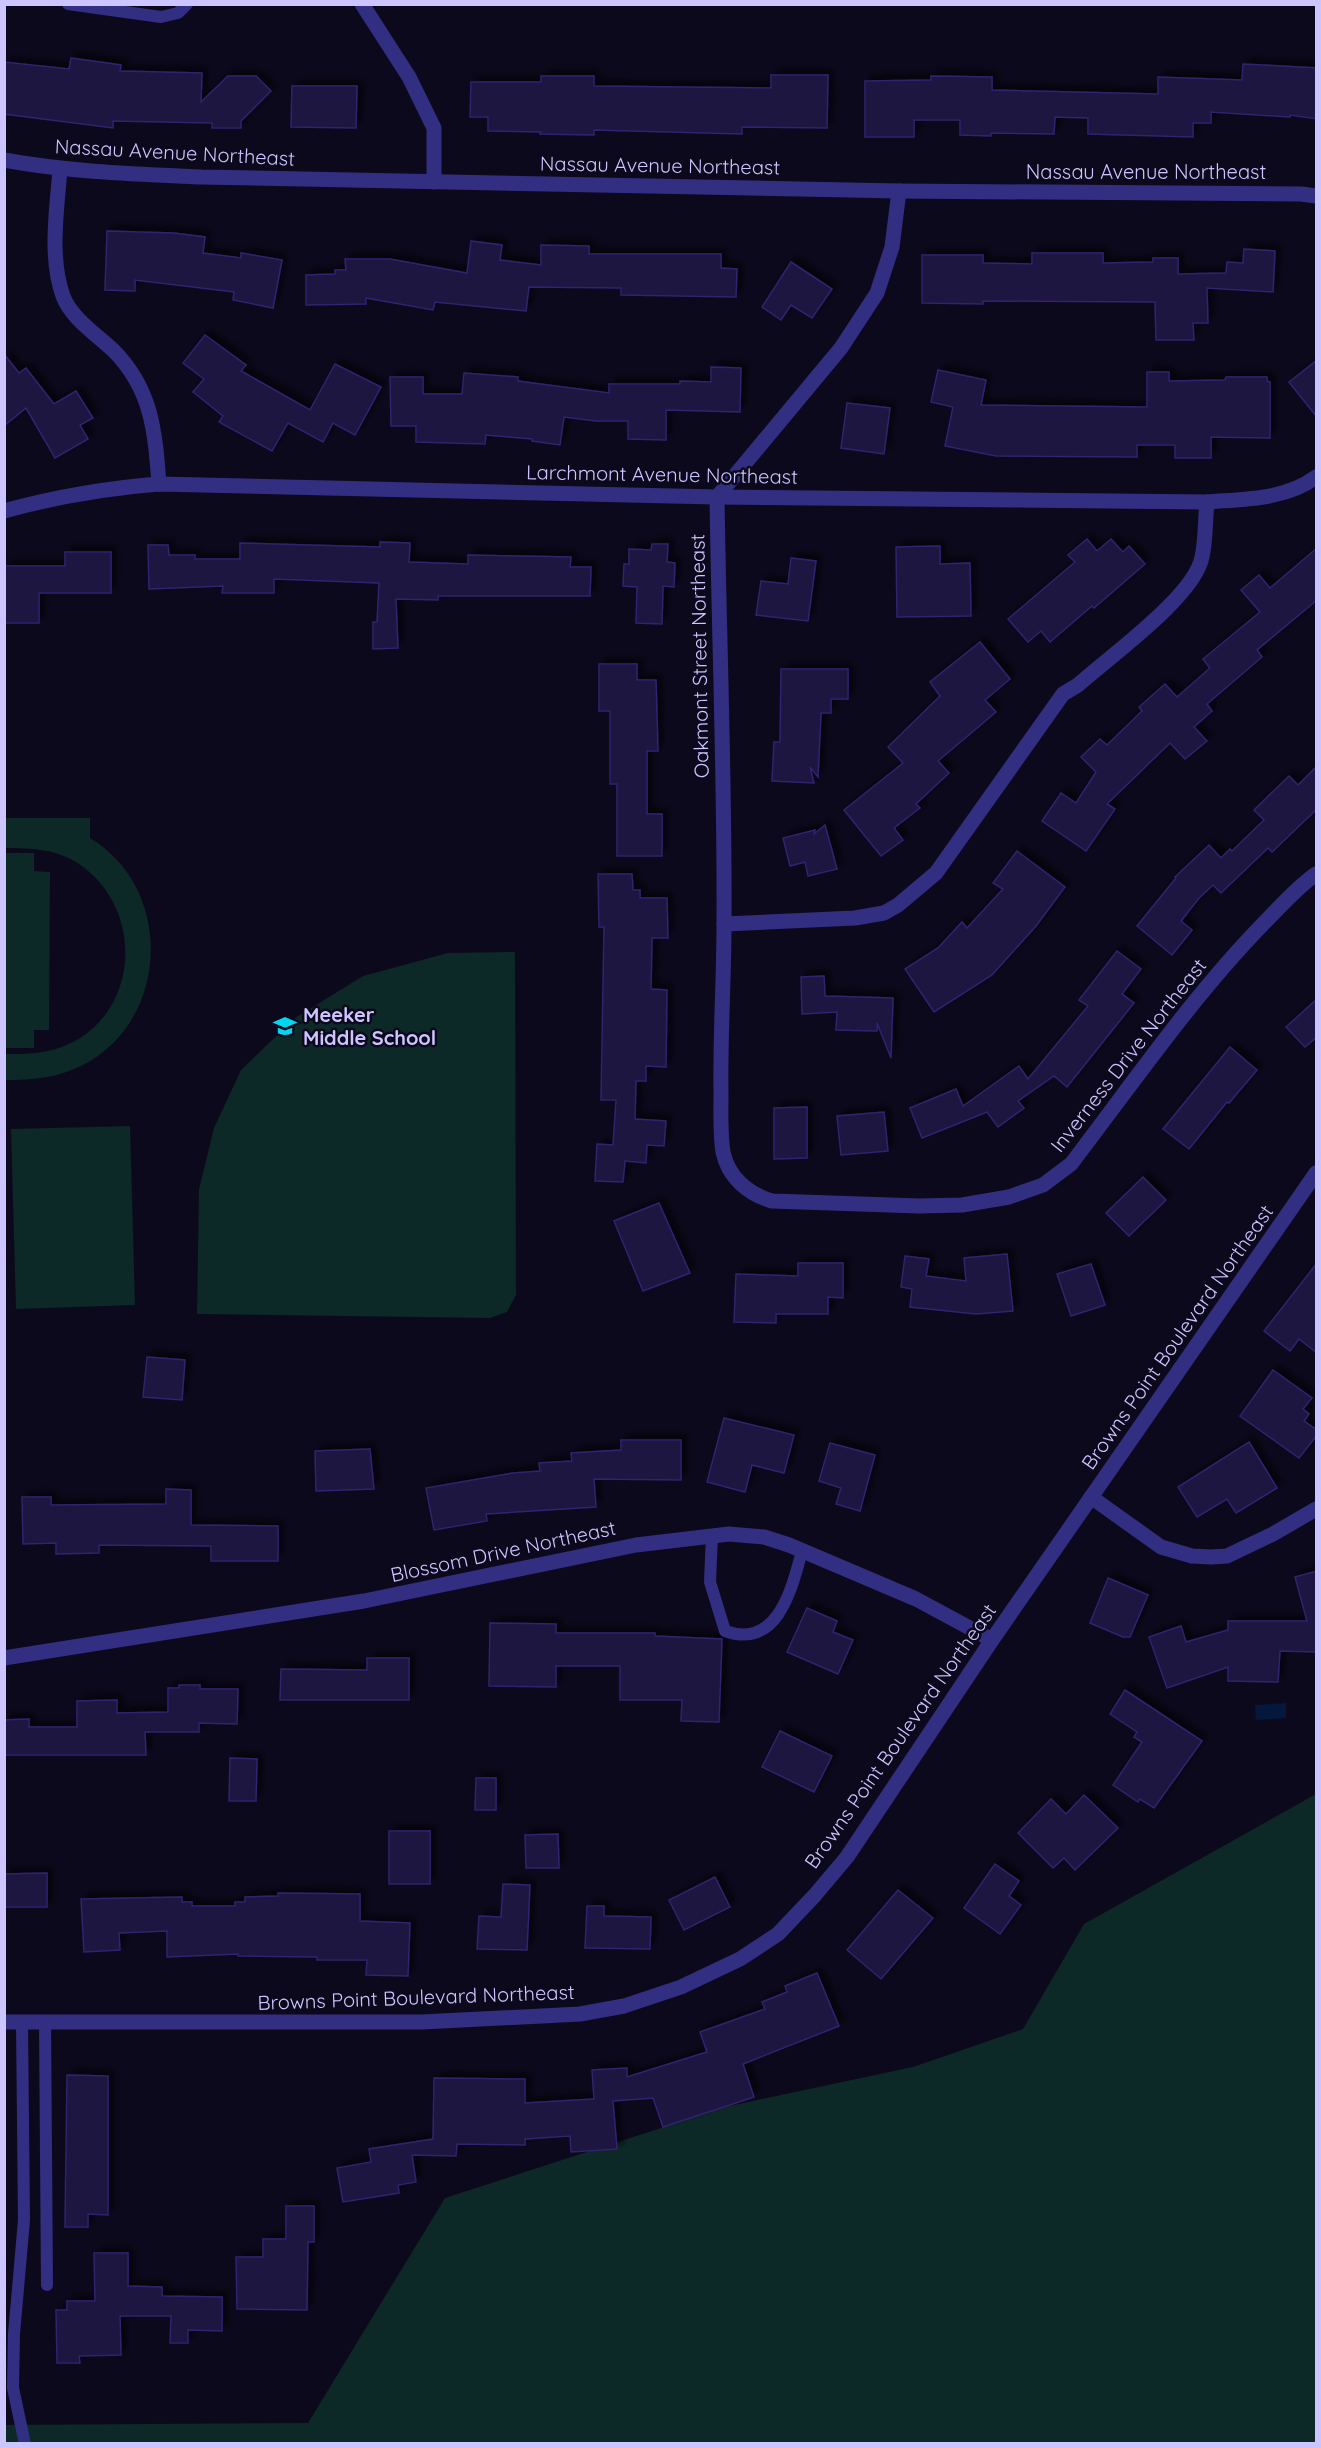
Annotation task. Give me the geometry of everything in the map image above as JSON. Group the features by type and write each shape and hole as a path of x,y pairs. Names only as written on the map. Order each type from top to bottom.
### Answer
{"street":[{"path":"362,4 409,77 434,128 434,182"},
{"name":"Nassau Avenue Northeast","path":"4,160 60,169 201,177 899,191 1317,195"},
{"path":"60,169 56,222 59,281 64,298 78,317 113,350 138,379 156,434 159,484"},
{"path":"717,496 842,348 877,293 892,247 899,191"},
{"name":"Larchmont Avenue Northeast","path":"4,511 75,494 117,487 159,484 717,496 1207,502 1262,498 1309,483 1317,477"},
{"name":"Oakmont Street Northeast","path":"717,496 724,924 720,1070 724,1153 734,1176"},
{"path":"724,924 855,918 884,913 917,890 936,873 1063,694 1078,685 1165,611 1186,587 1202,558 1207,502"},
{"name":"Inverness Drive Northeast","path":"734,1176 746,1189 759,1197 772,1201 852,1204 962,1205 1009,1197 1043,1185 1071,1164 1203,993 1245,943 1297,890 1317,874"},
{"name":"Browns Point Boulevard Northeast","path":"4,2022 487,2020 580,2014 624,2006 681,1987 740,1959 778,1934 847,1857 992,1640 1317,1173"},
{"path":"1091,1497 1161,1547 1192,1556 1227,1556 1317,1509"},
{"name":"Blossom Drive Northeast","path":"4,1658 364,1601 636,1545 712,1535 746,1534 764,1537 802,1551 916,1599 992,1640"}],"lane":[{"path":"68,4 161,17 178,13 187,4"},
{"path":"712,1535 710,1582 715,1603 725,1631 736,1635 756,1633 777,1618 788,1597 802,1551"},
{"path":"22,2022 24,2220 14,2334 13,2388 25,2444"},
{"path":"45,2022 47,2285"}],"green space":[{"path":"5,818 90,818 90,838 118,861 137,889 148,921 151,955 145,988 132,1019 110,1046 81,1066 44,1078 5,1080 5,1054 32,1053 59,1048 86,1034 106,1014 119,990 125,963 124,935 116,908 101,884 79,864 53,852 5,848"},
{"path":"5,853 34,853 34,871 50,872 49,1030 34,1030 34,1048 5,1048"},
{"path":"515,952 516,1295 507,1312 490,1318 197,1314 199,1189 214,1128 241,1070 295,1018 363,976 448,953"},
{"path":"130,1126 135,1305 16,1309 11,1129"},
{"path":"1316,1794 1316,2443 5,2444 4,2425 308,2423 445,2198 729,2106 913,2067 1023,2029 1084,1924"}],"water":[{"path":"1286,1703 1286,1718 1256,1720 1255,1705"}],"building":[{"path":"71,58 121,65 120,71 202,73 201,102 228,76 256,76 271,91 241,121 241,128 212,128 212,123 113,121 113,128 4,114 4,62 69,69"},
{"path":"1243,64 1317,68 1317,119 1290,115 1290,117 1211,112 1211,123 1193,123 1193,137 1088,134 1088,118 1055,117 1054,134 991,133 991,136 960,135 960,120 914,120 914,137 865,137 865,81 931,80 931,76 992,77 992,90 1158,94 1158,77 1242,80"},
{"path":"771,75 828,75 827,128 742,127 742,134 594,130 594,135 540,134 541,132 488,131 488,117 470,117 471,82 541,82 541,76 594,76 594,86 771,88"},
{"path":"292,86 357,86 356,128 291,127"},
{"path":"107,231 174,233 205,237 203,253 241,258 241,253 282,260 273,308 233,300 234,292 135,280 135,291 105,290"},
{"path":"471,241 502,245 500,260 541,265 541,245 589,246 589,254 721,254 721,268 737,269 736,297 621,295 621,288 529,287 526,311 435,302 433,310 366,298 366,304 306,305 306,275 335,274 335,270 346,270 345,259 390,259 467,273"},
{"path":"1244,249 1275,251 1273,292 1207,288 1208,323 1193,323 1194,340 1156,340 1155,302 922,303 922,255 983,255 983,263 1032,264 1032,253 1103,253 1103,263 1153,262 1153,258 1178,258 1178,274 1226,273 1227,262 1243,263"},
{"path":"791,262 832,289 812,318 791,305 781,320 762,307"},
{"path":"205,335 246,365 241,371 310,410 335,364 381,387 355,435 333,423 323,442 288,423 272,451 219,422 223,416 193,392 204,379 183,363"},
{"path":"4,354 19,373 26,368 54,404 76,391 93,418 80,425 88,439 55,458 26,408 4,426"},
{"path":"1317,360 1317,417 1289,382"},
{"path":"711,367 741,368 740,412 666,410 666,440 628,439 628,421 596,421 564,417 560,445 532,441 532,439 486,435 485,444 416,442 416,426 391,426 390,377 423,377 423,394 462,394 464,373 518,377 518,381 609,393 609,384 711,382"},
{"path":"938,370 986,380 981,405 1147,407 1147,372 1169,372 1169,381 1267,377 1267,381 1270,382 1270,438 1211,437 1211,458 1175,458 1175,445 1137,445 1137,457 996,456 945,446 953,407 931,402"},
{"path":"847,403 890,408 884,454 841,448"},
{"path":"1087,539 1097,551 1111,539 1123,552 1129,546 1145,564 1050,642 1041,631 1028,642 1008,619 1075,562 1068,555"},
{"path":"380,542 410,543 409,562 468,564 468,555 571,557 570,567 591,567 590,596 438,596 438,600 396,599 398,648 373,649 373,622 377,622 379,583 274,579 274,593 222,593 223,586 149,589 148,545 168,545 169,555 195,555 195,559 240,559 240,543 380,547"},
{"path":"652,544 668,544 667,562 675,563 674,587 663,586 662,624 636,623 637,587 623,586 624,564 629,564 629,549 651,550"},
{"path":"940,546 940,564 970,563 971,616 897,617 896,547"},
{"path":"1317,548 1317,600 1257,650 1262,657 1207,704 1212,711 1194,727 1207,741 1185,759 1170,743 1107,804 1115,809 1086,851 1042,821 1061,793 1076,803 1096,772 1081,757 1100,739 1107,745 1142,711 1139,707 1165,684 1177,697 1210,668 1203,659 1260,612 1241,590 1259,575 1270,588"},
{"path":"65,552 111,552 111,593 39,593 39,623 4,623 4,566 65,566"},
{"path":"791,558 816,561 808,621 756,615 761,581 788,584"},
{"path":"980,642 1010,679 985,700 996,712 938,761 949,773 916,804 920,808 894,828 903,840 881,856 844,810 903,763 888,747 940,696 930,682"},
{"path":"599,664 637,664 637,680 656,680 658,751 647,751 647,814 662,814 662,856 617,856 617,784 610,784 610,711 599,711"},
{"path":"781,669 848,669 848,699 831,699 831,713 821,713 818,777 810,767 814,783 772,781 774,742 780,742"},
{"path":"1317,766 1317,809 1272,852 1268,848 1221,893 1213,885 1199,898 1181,921 1192,930 1172,955 1137,926 1175,877 1209,845 1221,858 1230,849 1232,851 1264,820 1254,810 1289,776 1298,785"},
{"path":"825,825 837,869 808,876 805,862 790,866 783,838 815,830 814,834"},
{"path":"1017,851 1065,887 1036,926 992,975 934,1012 905,969 938,948 962,922 967,928 1003,889 993,883"},
{"path":"598,874 632,874 633,890 640,890 640,898 667,898 668,938 652,938 651,989 667,990 666,1067 646,1066 646,1081 636,1081 635,1119 666,1121 664,1146 647,1145 646,1163 625,1161 623,1182 595,1181 597,1144 613,1145 616,1100 601,1100 604,927 599,927"},
{"path":"1117,951 1141,969 1122,994 1134,1003 1067,1087 1054,1076 1018,1101 1024,1108 998,1127 987,1112 922,1138 910,1108 956,1089 963,1106 1019,1066 1028,1079 1088,1006 1079,1000"},
{"path":"824,976 825,996 893,998 891,1058 877,1023 877,1031 836,1030 837,1012 802,1014 801,977"},
{"path":"1317,999 1317,1037 1305,1047 1286,1027"},
{"path":"1230,1047 1257,1070 1229,1103 1227,1102 1189,1149 1163,1129"},
{"path":"807,1107 807,1158 774,1159 774,1108"},
{"path":"884,1112 888,1151 841,1155 837,1116"},
{"path":"1143,1177 1166,1200 1129,1236 1106,1213"},
{"path":"659,1203 690,1273 643,1291 614,1221"},
{"path":"1007,1254 1013,1311 976,1314 910,1307 912,1289 901,1287 905,1256 929,1259 926,1276 966,1281 964,1258"},
{"path":"798,1263 843,1263 843,1298 828,1297 828,1314 776,1314 776,1323 734,1322 736,1274 798,1276"},
{"path":"1317,1263 1317,1353 1299,1339 1290,1351 1264,1331"},
{"path":"1091,1264 1105,1305 1071,1316 1057,1274"},
{"path":"147,1357 185,1360 182,1400 143,1397"},
{"path":"1273,1370 1312,1398 1303,1409 1309,1414 1304,1421 1317,1430 1317,1435 1299,1458 1240,1416"},
{"path":"724,1418 794,1435 784,1473 752,1465 745,1492 707,1482"},
{"path":"621,1440 681,1440 681,1480 594,1479 596,1507 486,1514 487,1521 434,1530 426,1488 513,1473 540,1471 539,1463 572,1461 571,1453 621,1450"},
{"path":"1249,1442 1277,1488 1236,1513 1227,1499 1197,1517 1178,1487"},
{"path":"830,1443 875,1455 860,1511 836,1504 841,1488 819,1481"},
{"path":"370,1449 374,1489 316,1491 315,1451"},
{"path":"166,1489 191,1490 191,1525 278,1526 278,1561 211,1561 211,1546 99,1545 99,1553 56,1554 56,1543 23,1544 22,1497 51,1497 51,1505 166,1504"},
{"path":"1317,1571 1317,1652 1280,1651 1278,1682 1228,1681 1228,1667 1167,1688 1149,1637 1181,1626 1186,1642 1228,1630 1228,1621 1307,1621 1295,1577"},
{"path":"1108,1578 1148,1595 1130,1637 1123,1637 1090,1623"},
{"path":"807,1608 837,1621 833,1632 853,1640 838,1674 787,1652"},
{"path":"490,1623 556,1624 556,1633 655,1633 655,1636 722,1639 719,1722 681,1721 682,1700 620,1700 620,1666 556,1666 556,1687 489,1686"},
{"path":"367,1658 409,1658 409,1700 280,1700 281,1669 367,1670"},
{"path":"179,1685 200,1685 200,1689 238,1689 237,1724 199,1723 199,1732 145,1732 146,1755 4,1755 4,1720 29,1719 29,1727 77,1727 77,1701 117,1700 117,1713 168,1712 168,1688 179,1688"},
{"path":"1125,1690 1202,1741 1154,1808 1140,1799 1138,1802 1113,1785 1142,1742 1134,1737 1137,1732 1110,1714"},
{"path":"780,1731 832,1756 814,1792 762,1767"},
{"path":"230,1758 257,1759 256,1801 229,1801"},
{"path":"476,1778 496,1778 496,1810 475,1810"},
{"path":"1084,1795 1118,1828 1075,1870 1064,1858 1053,1868 1018,1833 1051,1799 1066,1814"},
{"path":"389,1831 430,1831 430,1884 389,1884"},
{"path":"558,1834 559,1868 526,1868 525,1835"},
{"path":"995,1864 1019,1881 1009,1896 1021,1905 1000,1934 964,1908"},
{"path":"47,1873 47,1907 4,1907 4,1874"},
{"path":"715,1877 730,1907 684,1930 669,1900"},
{"path":"503,1884 530,1885 527,1950 477,1949 479,1916 501,1917"},
{"path":"898,1890 933,1918 881,1979 847,1950"},
{"path":"278,1893 360,1894 360,1921 410,1923 408,1976 366,1975 367,1960 317,1960 317,1957 238,1956 238,1954 167,1957 167,1931 119,1933 120,1950 84,1952 81,1899 182,1897 182,1902 192,1902 192,1906 235,1906 235,1902 245,1902 245,1897 278,1896"},
{"path":"587,1906 604,1906 604,1916 651,1917 650,1949 585,1948"},
{"path":"817,1973 839,2026 743,2064 754,2097 663,2127 653,2098 613,2101 617,2149 571,2152 570,2136 525,2139 525,2145 457,2144 456,2156 412,2155 416,2182 398,2185 399,2193 343,2202 337,2168 371,2162 369,2149 433,2139 434,2078 525,2079 525,2103 594,2099 592,2070 627,2068 627,2077 707,2052 700,2032 765,2009 762,2002 787,1992 785,1986"},
{"path":"67,2075 108,2076 108,2215 88,2214 88,2227 65,2227"},
{"path":"286,2206 314,2206 314,2242 308,2242 307,2310 237,2309 236,2257 263,2257 263,2239 286,2239"},
{"path":"94,2253 128,2253 128,2286 162,2287 162,2296 222,2297 222,2331 188,2330 188,2343 170,2343 171,2316 120,2316 121,2355 79,2356 80,2363 57,2363 56,2310 67,2310 67,2301 95,2301"}],"place":[{"name":"Meeker Middle School","path":"285,1026"}]}
